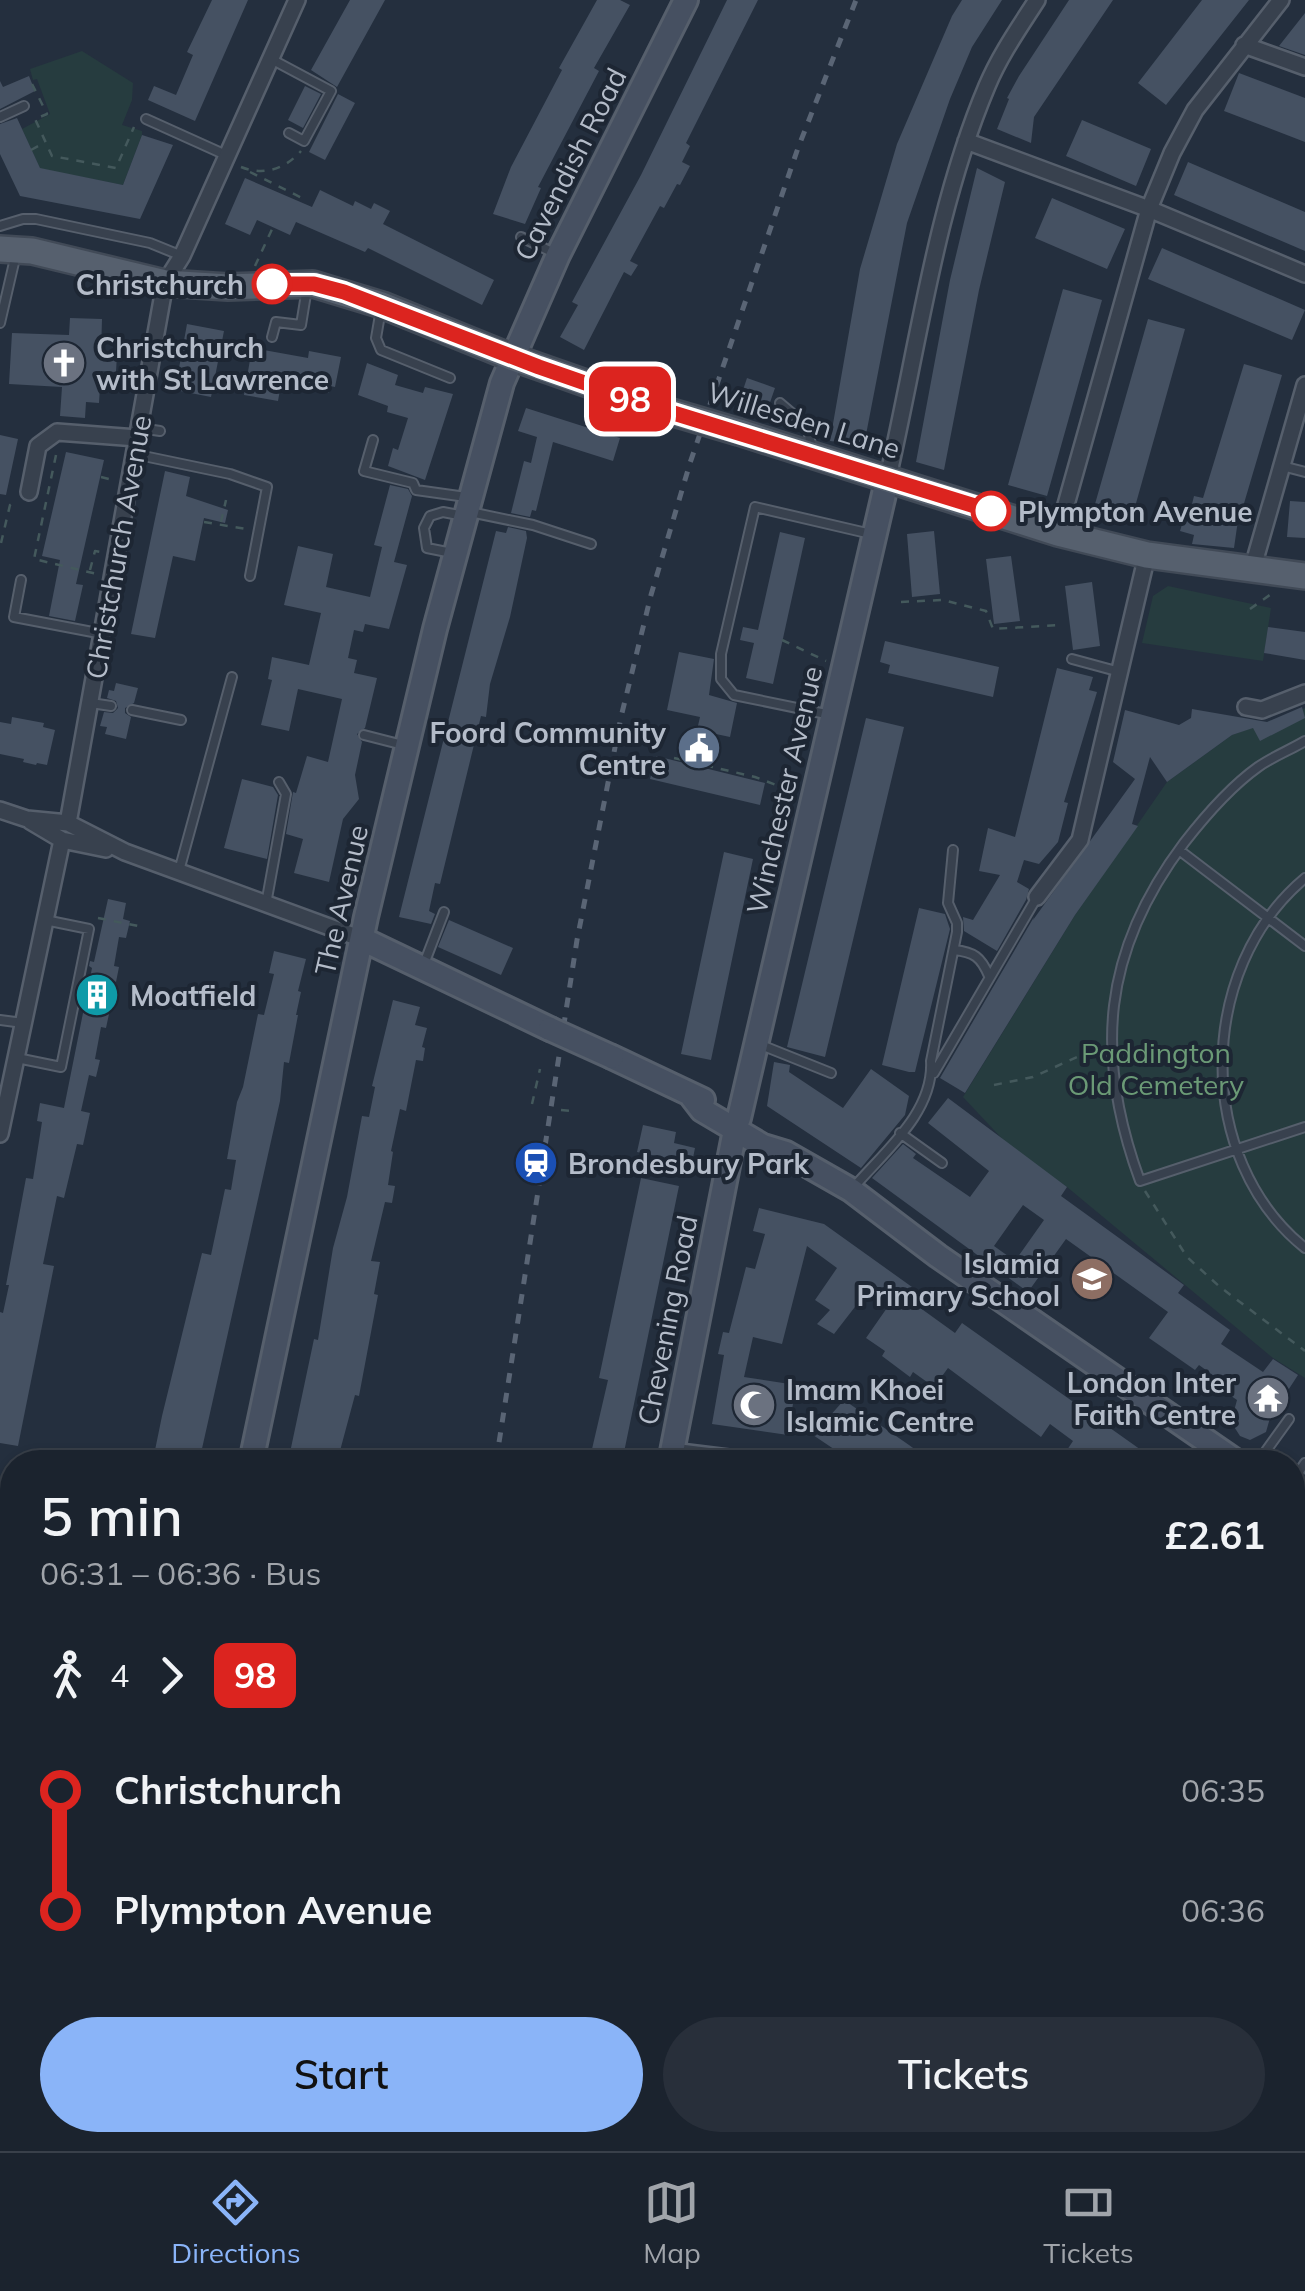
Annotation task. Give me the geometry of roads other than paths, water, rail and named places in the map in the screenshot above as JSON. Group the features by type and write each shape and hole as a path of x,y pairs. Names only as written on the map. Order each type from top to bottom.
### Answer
{"main road":[{"name":"Willesden Lane","path":"9,250 32,251 166,283 308,284 382,304 512,357 654,407 1058,532 1147,556 1305,576"}],"street":[{"name":"Christchurch Avenue","path":"68,822 166,283 182,256 297,0"},
{"name":"Cavendish Road","path":"512,357 558,255 686,0"},
{"path":"888,477 929,281 966,141 1002,55 1037,0"},
{"path":"1058,532 1149,208 1172,153 1195,110 1281,0"},
{"path":"1244,46 1305,67"},
{"path":"966,141 1149,208 1305,274"},
{"name":"The Avenue","path":"255,1450 362,938 454,554 512,357"},
{"path":"1252,570 1305,385"},
{"path":"29,492 38,446 56,432 137,440"},
{"name":"Winchester Avenue","path":"737,1124 888,477"},
{"path":"1037,897 1080,840 1147,556"},
{"path":"1246,708 1262,710 1305,693"},
{"path":"0,810 27,818 68,822 125,852 362,938 692,1097 702,1110 737,1124 768,1149 786,1153 851,1190 938,1256 1220,1450"},
{"path":"27,818 62,840 125,852"},
{"path":"0,1134 4,1092 23,1024 62,840"},
{"name":"Chevening Road","path":"672,1450 737,1124"}],"lane":[{"path":"271,59 331,90 304,141 289,133"},
{"path":"0,117 24,106"},
{"path":"146,119 227,158"},
{"path":"0,226 36,219 150,243 182,256"},
{"path":"521,237 558,255"},
{"path":"0,323 9,250"},
{"path":"272,337 276,322 300,325 308,284"},
{"path":"382,304 376,338 382,350 450,378"},
{"path":"780,403 807,426 813,454"},
{"path":"137,440 160,430"},
{"path":"137,440 267,488 250,576"},
{"path":"373,440 364,471 413,483 416,490 466,508 591,544"},
{"path":"1282,466 1305,472"},
{"path":"832,715 734,695 721,678 722,654 755,506 876,536"},
{"path":"454,554 427,548 424,528 437,512 466,508"},
{"path":"21,580 14,618 103,634"},
{"path":"1072,659 1120,672"},
{"path":"178,872 232,677"},
{"path":"90,702 111,706"},
{"path":"132,710 182,720"},
{"path":"364,735 409,746"},
{"path":"1305,741 1258,767 1206,816 1153,887 1136,920 1121,964 1114,1000 1113,1039 1113,1074 1122,1130 1140,1180 1305,1127"},
{"path":"266,904 286,794 279,782"},
{"path":"932,1077 930,1061 958,923 948,902 953,850"},
{"path":"1179,850 1305,946"},
{"path":"1305,878 1269,920 1239,972 1223,1026 1226,1109 1237,1150 1261,1202 1305,1248"},
{"path":"851,1190 926,1100 932,1077 1037,897"},
{"path":"422,968 444,912"},
{"path":"10,1065 61,1067 89,929 45,920"},
{"path":"954,950 971,952 982,959 990,976"},
{"path":"0,1020 23,1024"},
{"path":"757,1043 830,1073"},
{"path":"900,1133 942,1163"},
{"path":"1267,1450 1289,1419"}],"railway":[{"path":"498,1450 577,940 621,717 651,595 690,463 798,148 856,0"}],"place":[{"name":"Christchurch","path":"272,284"},
{"name":"Christchurch with St Lawrence","path":"64,363"},
{"name":"Plympton Avenue","path":"991,511"},
{"name":"Foord Community Centre","path":"699,748"},
{"name":"Moatfield","path":"97,995"},
{"name":"Brondesbury Park","path":"536,1163"},
{"name":"Islamia Primary School","path":"1092,1279"},
{"name":"London Inter Faith Centre","path":"1268,1398"},
{"name":"Imam Khoei Islamic Centre","path":"754,1405"}],"park label":[{"name":"Paddington Old Cemetery","path":"1156,1068"}]}
